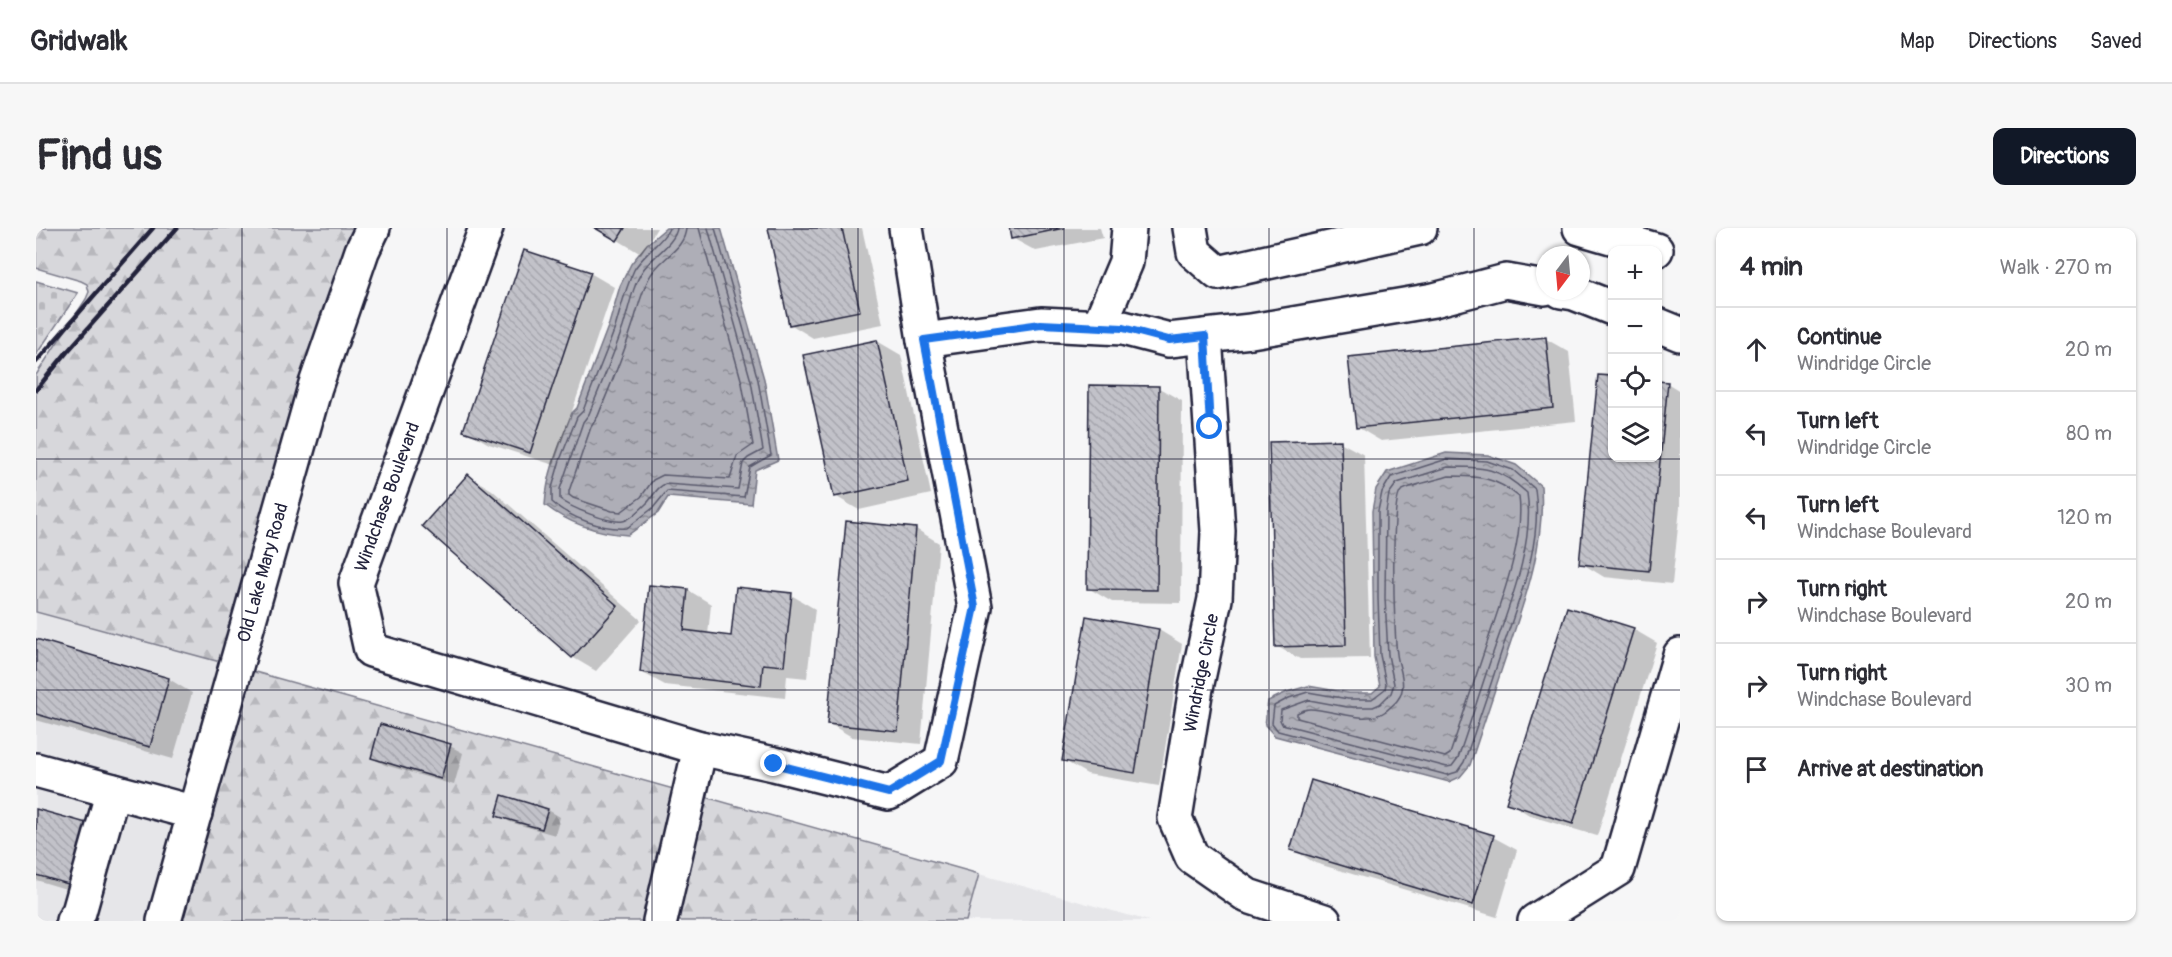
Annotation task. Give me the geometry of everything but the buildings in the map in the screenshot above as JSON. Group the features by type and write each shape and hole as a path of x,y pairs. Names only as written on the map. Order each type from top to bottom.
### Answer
{"street":[{"name":"Old Lake Mary Road","path":"164,921 315,387 362,251 373,228"},
{"name":"Windchase Boulevard","path":"486,228 356,583 371,650 700,748 889,793 941,761 975,607 924,340 906,228"},
{"path":"1099,326 1126,262 1129,228"},
{"path":"1190,228 1194,252 1218,273 1400,230"},
{"path":"1593,230 1642,246"},
{"path":"1662,252 1680,257"},
{"path":"924,340 1041,324 1123,328 1169,340 1251,331 1434,300 1506,281 1536,286"},
{"path":"1590,299 1608,306"},
{"path":"1662,327 1680,334"},
{"name":"Windridge Circle","path":"1205,336 1218,531 1215,599 1196,688 1175,818 1192,857 1248,896 1324,921"},
{"path":"1535,921 1618,869 1680,655"},
{"path":"660,921 700,748"},
{"path":"36,770 195,813"},
{"path":"73,921 79,912 113,791"}],"shaded area":[{"path":"36,612 224,663 150,921 36,921"},
{"path":"979,874 1149,921 966,921"}],"green space":[{"path":"36,228 359,228 224,663 36,612 36,375 89,292 87,284 81,281 36,268"},
{"path":"36,281 78,293 36,355"},
{"path":"248,670 677,790 647,921 177,921"},
{"path":"702,796 979,874 966,921 673,921"}],"water":[{"path":"666,228 721,228 764,379 778,460 755,470 751,504 668,497 658,513 628,535 606,532 574,522 545,505 548,481 563,436 572,413 577,408 609,324 620,286 631,264 647,244"},
{"path":"1446,453 1488,455 1516,465 1541,486 1542,507 1533,568 1470,765 1460,777 1449,782 1275,736 1265,725 1268,701 1308,686 1349,693 1372,693 1380,686 1374,657 1372,511 1376,489 1387,472"}],"railway":[{"path":"36,362 153,228"},
{"path":"36,390 177,228"}],"route":[{"path":"774,764 889,793 941,761 975,607 924,340 1041,324 1078,324 1123,328 1169,340 1205,336 1210,427"}]}
